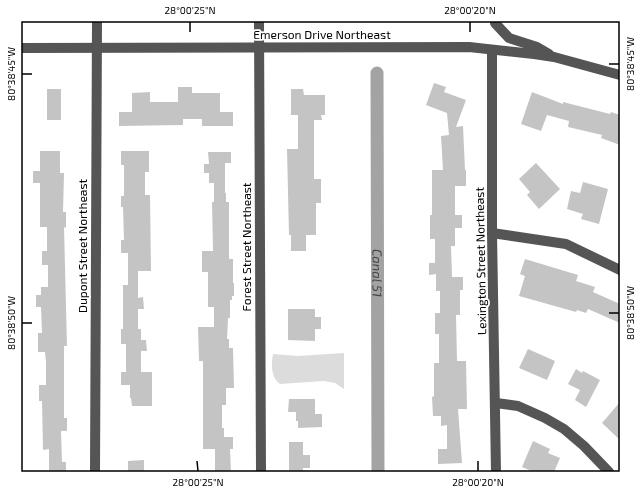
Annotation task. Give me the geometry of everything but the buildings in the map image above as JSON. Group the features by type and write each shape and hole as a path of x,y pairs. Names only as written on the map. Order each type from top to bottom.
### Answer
{"street":[{"name":"Dupont Street Northeast","path":"95,472 97,21"},
{"name":"Forest Street Northeast","path":"259,21 261,472"},
{"path":"495,21 495,23 509,38 537,47 554,57"},
{"name":"Emerson Drive Northeast","path":"21,48 469,47 554,57 620,75"},
{"name":"Lexington Street Northeast","path":"492,50 492,233 496,472"},
{"path":"492,233 566,244 620,270"},
{"path":"496,403 518,406 545,418 564,429 584,446 609,472"}],"shaded area":[{"path":"344,353 344,389 335,383 324,381 280,384 273,375 273,354 298,356"}],"waterway":[{"name":"Canal 51","path":"377,73 378,472"}]}
